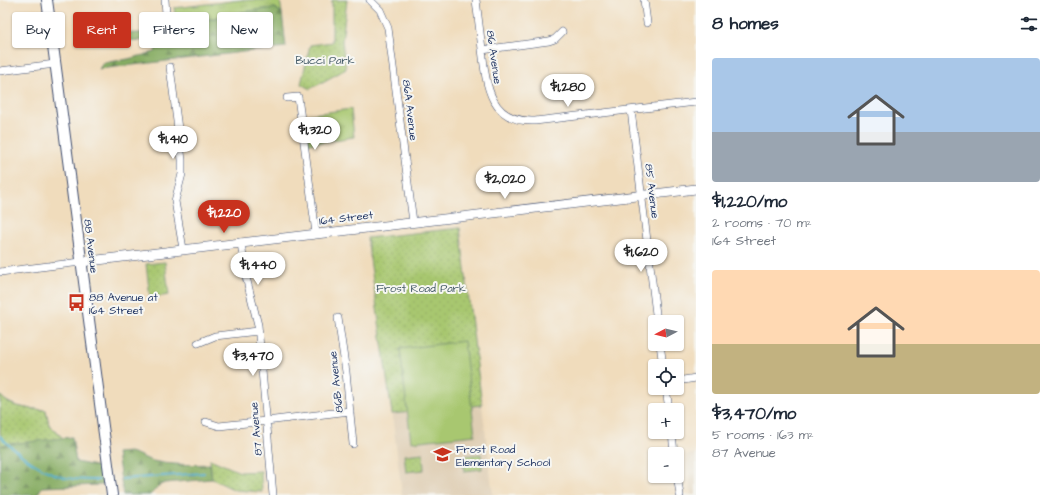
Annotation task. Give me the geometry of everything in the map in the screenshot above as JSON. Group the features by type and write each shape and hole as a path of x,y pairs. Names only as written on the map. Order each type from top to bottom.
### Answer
{"main road":[{"name":"88 Avenue","path":"47,0 112,495"}],"street":[{"path":"167,0 167,12"},
{"name":"86 Avenue","path":"476,0 487,89 493,101 503,112 516,119 532,122 631,110"},
{"path":"644,0 647,23"},
{"name":"86A Avenue","path":"375,1 382,14 388,31 413,222"},
{"path":"482,50 549,41 555,39 562,32"},
{"path":"0,71 55,64"},
{"path":"170,66 182,160 182,176 175,201 183,250"},
{"path":"287,98 298,97 316,234"},
{"path":"631,110 696,102"},
{"name":"85 Avenue","path":"631,110 656,315"},
{"name":"164 Street","path":"0,272 241,242 696,189"},
{"name":"87 Avenue","path":"241,242 245,273 258,331 272,495"},
{"name":"86B Avenue","path":"338,318 346,367 354,444"},
{"path":"198,343 215,336 258,331"},
{"path":"684,379 696,378"},
{"path":"206,422 218,426 350,411"},
{"path":"678,483 680,495"}],"shaded area":[{"name":"Frost Road Elementary School","path":"482,405 493,495 402,495 392,414"},
{"path":"696,453 696,495 691,495 686,455"}],"green space":[{"path":"240,0 280,0 282,13 275,8 245,12 217,12 217,17 209,19 209,12 175,12 174,8"},
{"name":"Bucci Park","path":"332,0 347,0 342,41 346,69 310,89 301,84 310,45 332,42"},
{"path":"275,8 282,13 286,47 99,69 103,63 128,59 155,52 156,48 209,48 209,20 217,18 217,48 273,48 273,12 244,12"},
{"path":"131,33 139,33 139,41 131,40"},
{"path":"351,109 354,137 308,144 305,115"},
{"name":"Frost Road Park","path":"460,228 482,405 392,414 367,238"},
{"path":"165,262 169,295 150,298 146,264"},
{"path":"464,341 475,435 411,442 400,349"},
{"path":"0,395 9,403 21,407 46,410 49,425 63,438 72,437 76,462 100,467 103,485 42,487 37,495 0,495"},
{"path":"0,395 9,403 21,407 46,410 49,425 63,438 0,445"},
{"path":"130,452 150,460 160,462 196,465 210,464 212,479 165,483 160,485 150,495 123,495 117,453"},
{"path":"423,453 424,470 406,472 404,455"},
{"path":"481,454 482,469 464,471 463,456"},
{"path":"210,459 240,472 261,471 262,492 235,490 212,479"}],"waterway":[{"path":"0,436 24,457 54,474 74,479 99,480"},
{"path":"122,479 204,473"}],"place":[{"name":"88 Avenue at 164 Street","path":"76,303"},
{"name":"Frost Road Elementary School","path":"443,455"}]}
